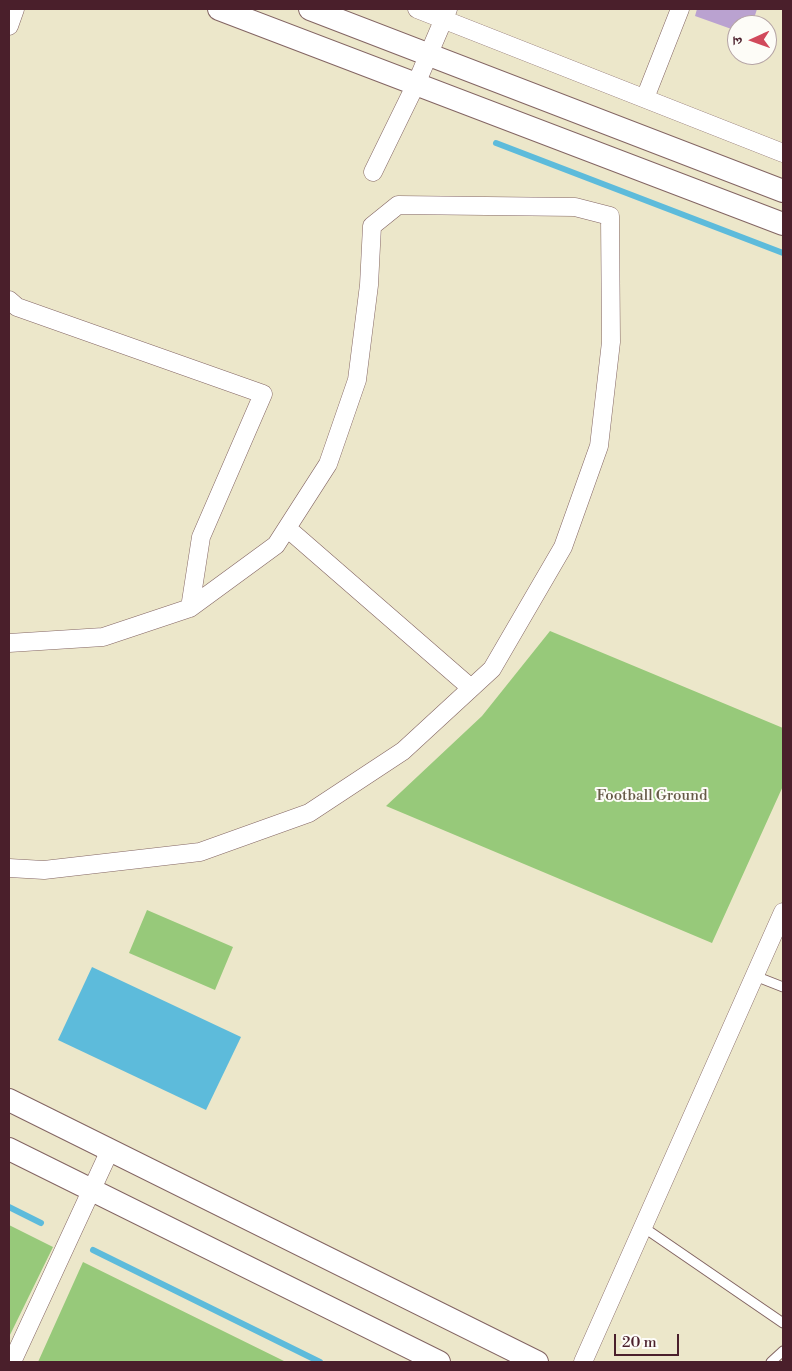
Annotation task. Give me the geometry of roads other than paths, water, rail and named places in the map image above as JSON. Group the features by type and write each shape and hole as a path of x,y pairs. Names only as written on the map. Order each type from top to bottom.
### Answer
{"street":[{"path":"9,26 15,9"},
{"path":"219,9 783,224"},
{"path":"310,9 783,191"},
{"path":"417,9 446,14 783,153"},
{"path":"646,98 680,9"},
{"path":"373,172 416,84 446,14"},
{"path":"9,643 103,637 190,608 276,545 328,464 357,380 368,285 372,226 398,205 575,207 610,216 611,342 599,446 563,547 492,669 403,751 310,813 200,852 44,870 9,868"},
{"path":"9,300 17,307 263,394 201,537 190,608"},
{"path":"286,528 471,688"},
{"path":"582,1362 783,912"},
{"path":"9,1100 537,1362"},
{"path":"9,1149 439,1362"},
{"path":"12,1362 110,1150"}],"lane":[{"path":"755,976 783,987"},
{"path":"643,1227 783,1323"},
{"path":"771,1362 783,1351"}],"water":[{"path":"92,967 241,1037 206,1110 58,1040"}],"waterway":[{"path":"496,143 783,253"},
{"path":"9,1207 41,1223"},
{"path":"93,1250 320,1362"}],"park label":[{"name":"Football Ground","path":"652,796"}]}
